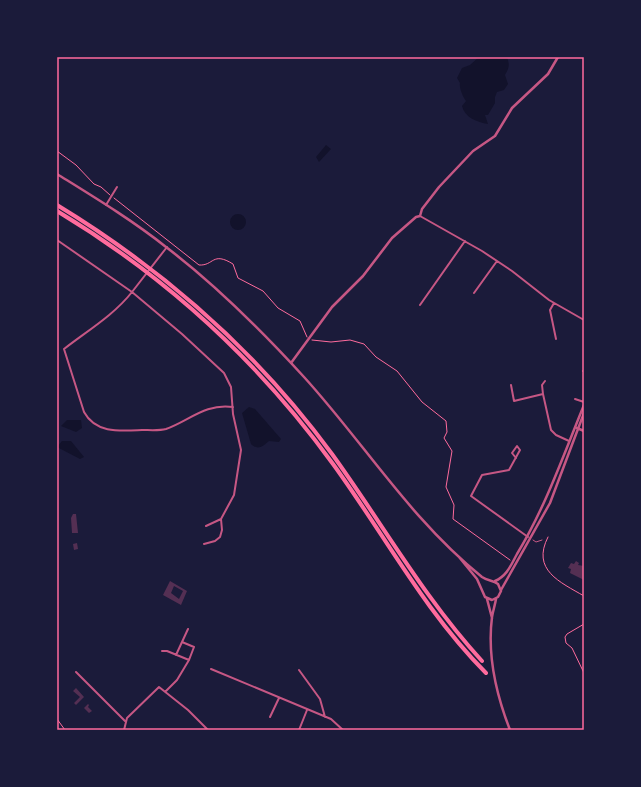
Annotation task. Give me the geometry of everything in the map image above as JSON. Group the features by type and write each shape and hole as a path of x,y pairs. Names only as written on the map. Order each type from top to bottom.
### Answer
{"highway":[{"path":"57,205 122,247 175,288 220,328 263,372 300,413 331,453 432,601 457,633 482,661"},
{"path":"57,211 117,250 166,287 256,370 319,445 433,610 463,648 486,673"}],"street":[{"path":"420,216 422,209 473,151 495,136 512,108 548,74 558,57"},
{"path":"57,174 106,205 167,247 223,294 291,363 328,405 404,500 459,557 489,581 495,581 506,573 528,537 548,498 570,441 584,413"},
{"path":"106,205 117,187"},
{"path":"420,216 465,241 496,261 554,303 584,320"},
{"path":"291,363 332,307 363,276 392,238 416,217 420,216"},
{"path":"57,240 132,292 182,334 224,373 232,387 233,407 241,450 234,495 221,519 222,530 220,537 215,541 204,544"},
{"path":"420,305 465,241"},
{"path":"167,247 124,303 64,349 88,418 99,427 112,430 124,431 163,429 200,412 233,407"},
{"path":"474,293 496,261"},
{"path":"554,303 550,310 556,339"},
{"path":"545,381 542,385 543,394 551,430 556,435 570,441"},
{"path":"511,385 514,401 543,394"},
{"path":"510,730 498,698 493,672 492,619 496,598 550,503 577,428 584,403 575,399"},
{"path":"577,428 584,431"},
{"path":"516,458 512,454 517,446 520,450 516,458 509,470 482,475 471,496 528,537"},
{"path":"206,526 221,519"},
{"path":"459,557 482,589 483,595 487,599 492,619"},
{"path":"482,589 489,581"},
{"path":"495,581 500,585 501,591"},
{"path":"487,599 496,598"},
{"path":"176,655 188,629"},
{"path":"166,691 177,680 189,660 194,647 182,642"},
{"path":"162,651 189,660"},
{"path":"211,669 325,717 337,723 343,730"},
{"path":"299,670 320,699 325,717"},
{"path":"76,672 125,721"},
{"path":"124,730 125,721 160,686 208,730"},
{"path":"270,717 279,698"},
{"path":"299,730 307,710"}],"lane":[{"path":"533,540 536,542 542,540"}],"path":[{"path":"57,151 76,165 94,184 102,187 110,195"},
{"path":"114,198 199,265 203,265 216,258 233,264 238,278 263,291 278,308 300,320 305,336 331,342 350,340 364,344 376,357 397,371 422,402 446,421 447,432 444,438 452,451 446,487 454,505 453,519 512,562"},
{"path":"548,537 542,555 545,566 556,579 584,596"},
{"path":"584,624 567,634 565,637 566,643 572,648 584,673"},
{"path":"57,719 65,730"}],"shaded area":[{"path":"479,57 507,57 509,63 505,75 508,84 504,90 497,92 495,103 488,115 485,115 488,124 476,121 466,114 462,106 466,101 457,78 462,68 470,65"},
{"path":"326,145 331,149 319,162 316,157"},
{"path":"238,214 244,216 246,222 244,228 238,230 232,228 230,222 232,216"},
{"path":"249,407 255,409 281,439 279,442 269,441 263,446 258,447 251,444 242,413"},
{"path":"67,420 81,420 82,428 76,432 61,426"},
{"path":"62,441 71,441 84,457 80,459 57,447"}],"building":[{"path":"73,514 76,514 78,533 72,533 71,518"},
{"path":"77,543 78,549 74,550 73,544"},
{"path":"576,561 579,563 578,565 584,566 584,580 570,573 571,569 568,568 571,563 574,564"},
{"path":"170,581 187,591 181,605 163,595","holes":["174,586 183,591 179,599 171,593"]},
{"path":"76,688 84,697 76,705 74,703 80,697 73,691"},
{"path":"88,704 88,707 92,711 89,713 84,708"}]}
